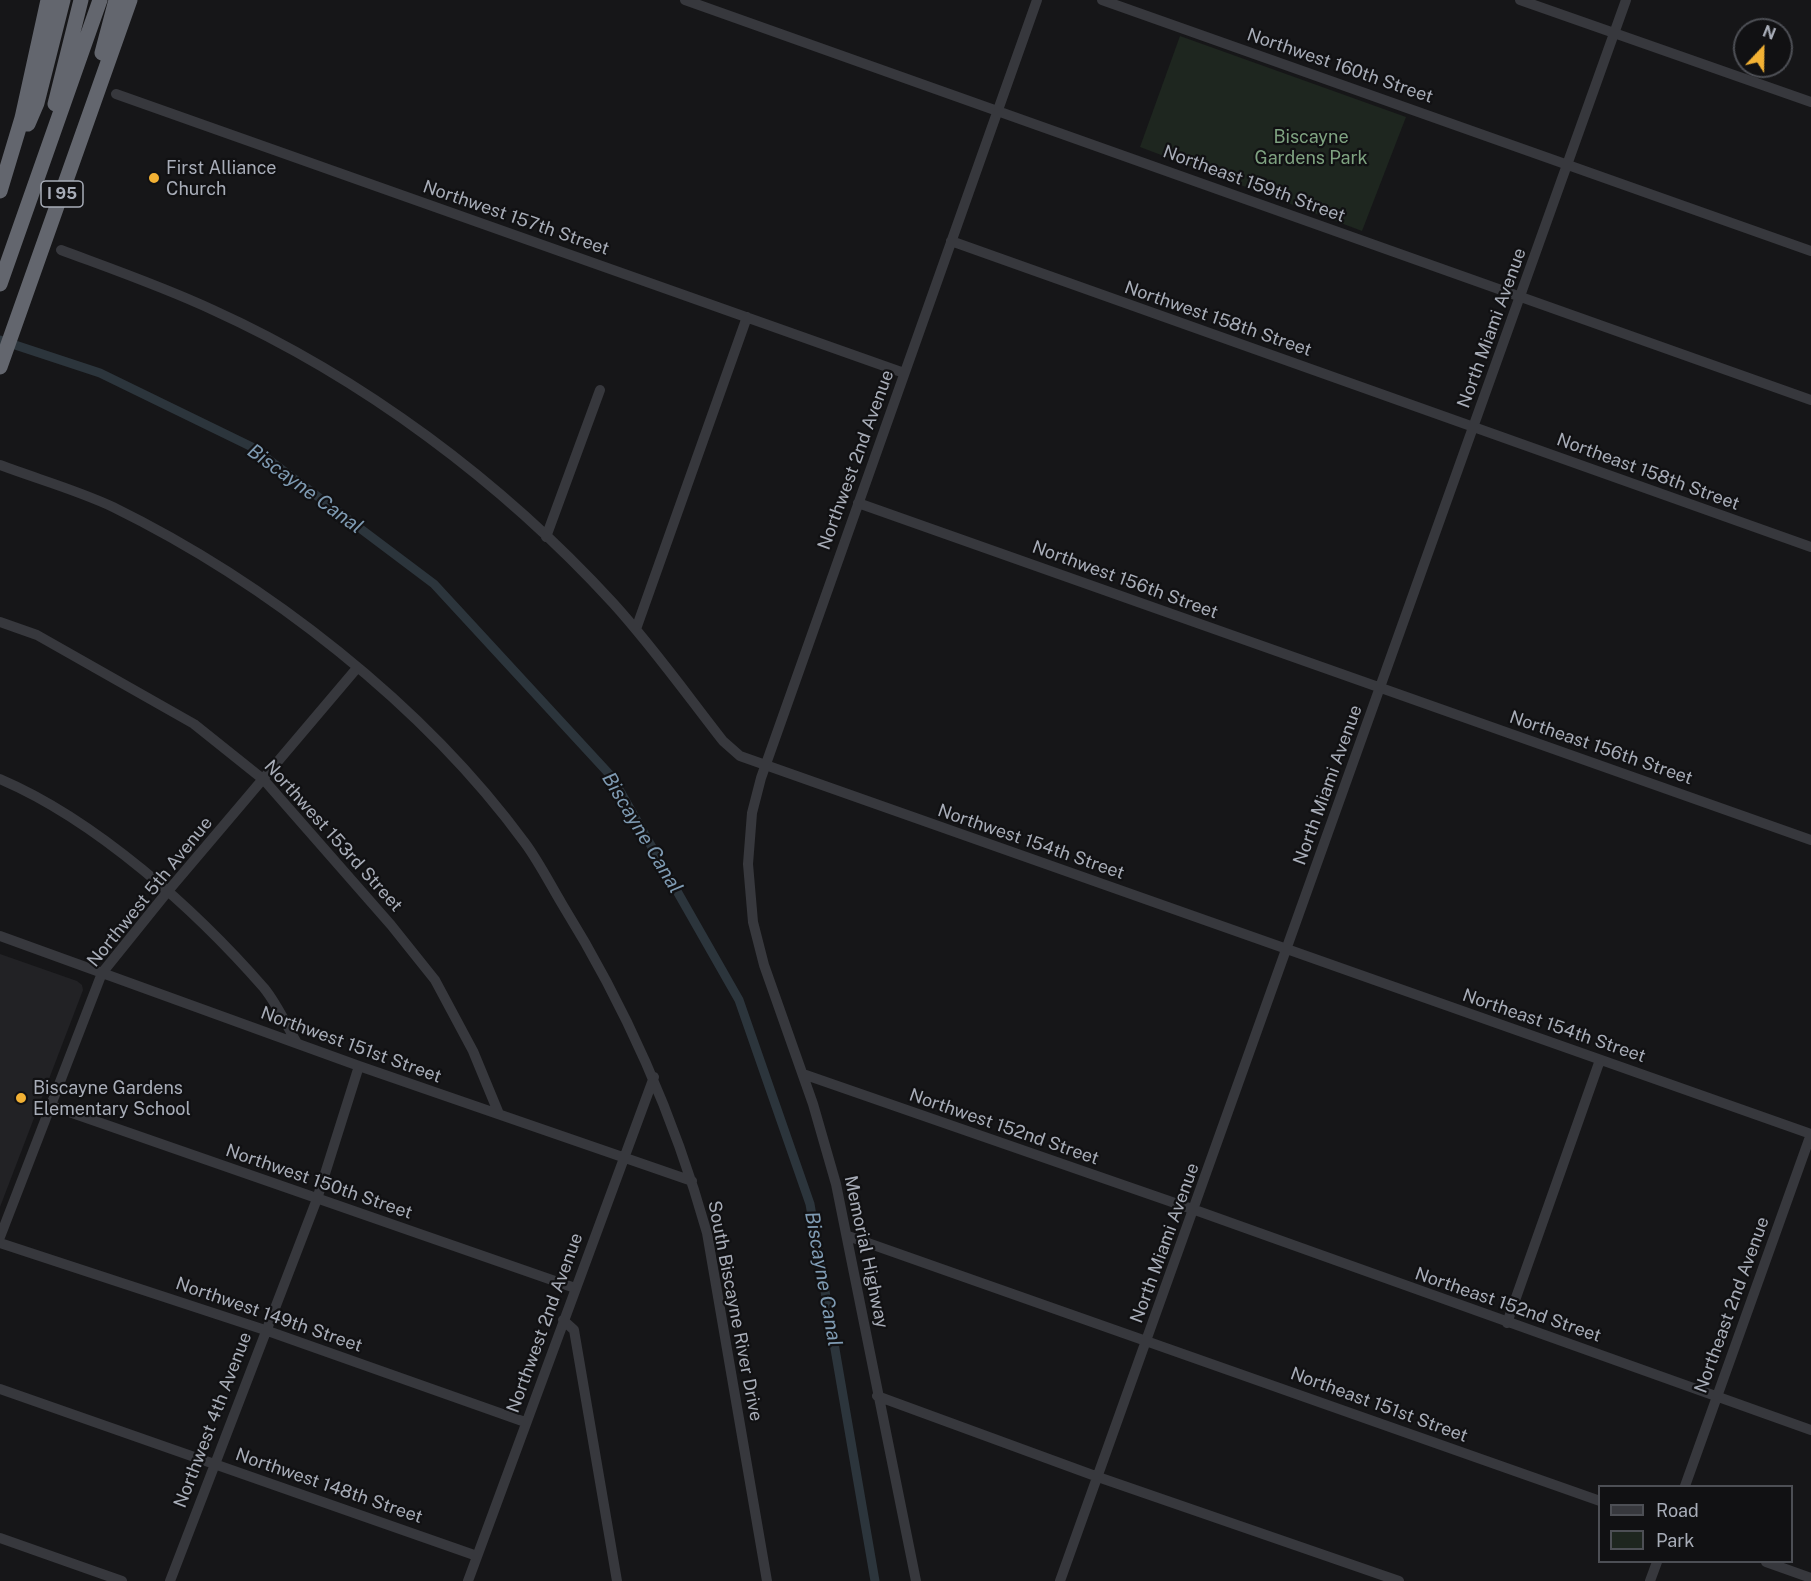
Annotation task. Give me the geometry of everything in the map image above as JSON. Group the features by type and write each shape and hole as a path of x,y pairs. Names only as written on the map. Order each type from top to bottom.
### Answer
{"highway":[{"path":"3,184 22,118 48,0"},
{"path":"3,184 37,103 63,0"},
{"path":"58,92 73,0"},
{"path":"0,269 38,164 81,0"},
{"path":"0,284 100,0"},
{"path":"41,250 42,232 76,138 102,56 116,0"},
{"name":"I 95","path":"0,367 130,0"}],"street":[{"name":"Northeast 159th Street","path":"685,0 1811,400"},
{"name":"Northwest 2nd Avenue","path":"757,938 750,908 748,864 752,813 765,766 1037,0"},
{"name":"Northwest 160th Street","path":"1102,0 1811,251"},
{"path":"1520,0 1811,102"},
{"name":"North Miami Avenue","path":"1060,1581 1195,1210 1626,0"},
{"name":"Northwest 157th Street","path":"116,94 904,373"},
{"name":"Northwest 158th Street","path":"951,241 1474,426"},
{"name":"Northwest 154th Street","path":"61,250 213,309 322,368 436,443 499,494 598,587 636,629 728,747 740,756 1287,949"},
{"path":"636,629 747,317"},
{"path":"546,537 600,390"},
{"name":"Northeast 158th Street","path":"1474,426 1811,548"},
{"name":"South Biscayne River Drive","path":"0,465 111,507 229,572 311,629 452,755 525,844 595,957 654,1077 693,1181 707,1233 767,1581"},
{"name":"Northwest 156th Street","path":"858,503 1381,688"},
{"name":"Northwest 153rd Street","path":"0,622 37,635 194,724 264,780 392,925 435,980 473,1051 499,1114"},
{"name":"Northwest 5th Avenue","path":"0,1237 102,973 168,891 357,668"},
{"name":"Northeast 156th Street","path":"1381,688 1811,840"},
{"path":"0,779 18,787 89,830 168,891 266,990 297,1043"},
{"name":"Northwest 151st Street","path":"0,936 359,1066 693,1181"},
{"name":"Memorial Highway","path":"757,938 826,1145 848,1236 877,1396 916,1581"},
{"name":"Northeast 154th Street","path":"1287,949 1811,1134"},
{"path":"1507,1323 1600,1059"},
{"name":"Northwest 4th Avenue","path":"170,1581 317,1199 359,1066"},
{"name":"Northwest 152nd Street","path":"803,1074 1195,1210"},
{"name":"Northwest 2nd Avenue","path":"468,1581 654,1077"},
{"name":"Northwest 150th Street","path":"52,1106 575,1288"},
{"name":"Northeast 2nd Avenue","path":"1684,1485 1811,1134"},
{"name":"Northeast 152nd Street","path":"1195,1210 1811,1430"},
{"path":"848,1236 1147,1340"},
{"name":"Northwest 149th Street","path":"0,1243 265,1330 525,1422"},
{"path":"563,1320 574,1330 617,1581"},
{"name":"Northeast 151st Street","path":"1147,1340 1598,1501"},
{"name":"Northwest 148th Street","path":"0,1389 477,1556"},
{"path":"877,1396 1098,1477 1398,1581"},
{"path":"0,1538 122,1581"},
{"path":"1650,1581 1658,1563"},
{"path":"1769,1563 1811,1578"}],"shaded area":[{"name":"Biscayne Gardens Elementary School","path":"0,954 77,981 82,985 83,990 0,1207"}],"green space":[{"name":"Biscayne Gardens Park","path":"1180,36 1406,117 1362,231 1140,147"}],"waterway":[{"name":"Biscayne Canal","path":"0,340 100,373 252,447 434,584 612,777 739,1000 810,1204 875,1581"}],"place":[{"name":"First Alliance Church","path":"154,178"},
{"name":"Biscayne Gardens Elementary School","path":"21,1098"}]}
